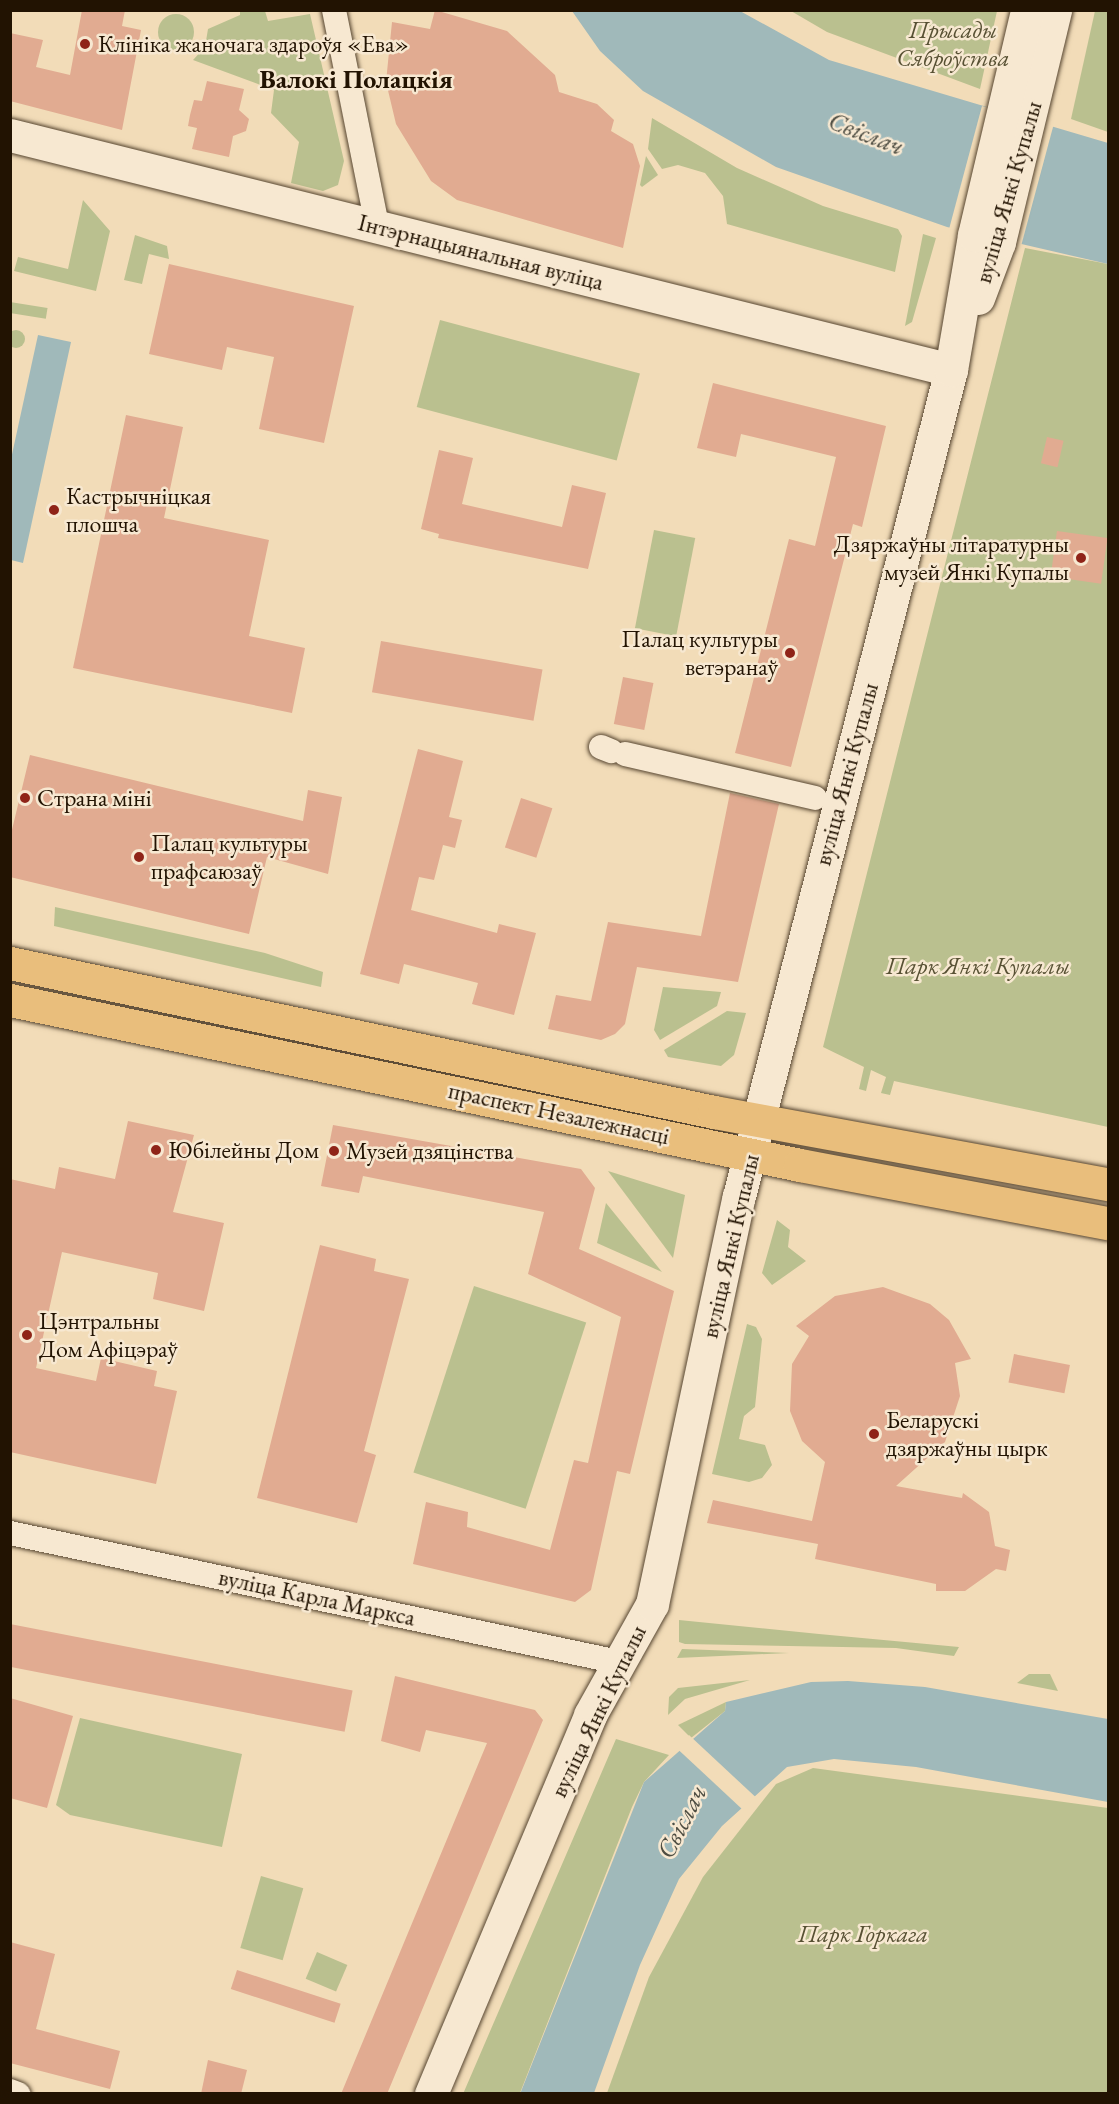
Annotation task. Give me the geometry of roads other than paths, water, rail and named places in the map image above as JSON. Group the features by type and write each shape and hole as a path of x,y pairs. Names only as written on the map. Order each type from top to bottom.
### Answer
{"main road":[{"name":"вуліца Янкі Купалы","path":"1018,115 1027,10"},
{"name":"вуліца Янкі Купалы","path":"431,2094 586,1724 623,1663 652,1604 749,1155 1018,115 1055,10"},
{"name":"Інтэрнацыянальная вуліца","path":"10,135 951,370"},
{"name":"праспект Незалежнасці","path":"10,963 759,1120 1108,1184"},
{"name":"праспект Незалежнасці","path":"10,1000 749,1155 1108,1223"}],"street":[{"path":"334,10 377,226"},
{"path":"612,751 815,798"},
{"name":"вуліца Карла Маркса","path":"10,1533 623,1663"},
{"path":"10,2091 18,2094"}],"water":[{"name":"Свіслач","path":"572,11 740,11 829,60 1108,143 1108,264 947,227 776,167 643,91 600,51"},
{"path":"38,335 71,342 23,563 11,560 11,459"},
{"name":"Свіслач","path":"848,1681 925,1687 1108,1719 1108,1802 916,1767 834,1759 787,1767 722,1826 679,1879 640,1965 594,2093 520,2094 644,1782 725,1711 726,1702 811,1682"}],"place":[{"name":"Клініка жаночага здароўя «Ева»","path":"85,44"},
{"name":"Кастрычніцкая плошча","path":"54,510"},
{"name":"Дзяржаўны літаратурны музей Янкі Купалы","path":"1081,558"},
{"name":"Палац культуры ветэранаў","path":"790,653"},
{"name":"Страна міні","path":"25,798"},
{"name":"Палац культуры прафсаюзаў","path":"139,857"},
{"name":"Юбілейны Дом","path":"156,1150"},
{"name":"Музей дзяцінства","path":"334,1151"},
{"name":"Цэнтральны Дом Афіцэраў","path":"27,1335"},
{"name":"Беларускі дзяржаўны цырк","path":"874,1434"}],"district":[{"name":"Валокі Полацкія","path":"356,80"}],"park label":[{"name":"Прысады Сяброўства","path":"953,44"},
{"name":"Парк Янкі Купалы","path":"978,966"},
{"name":"Парк Горкага","path":"863,1934"}]}
